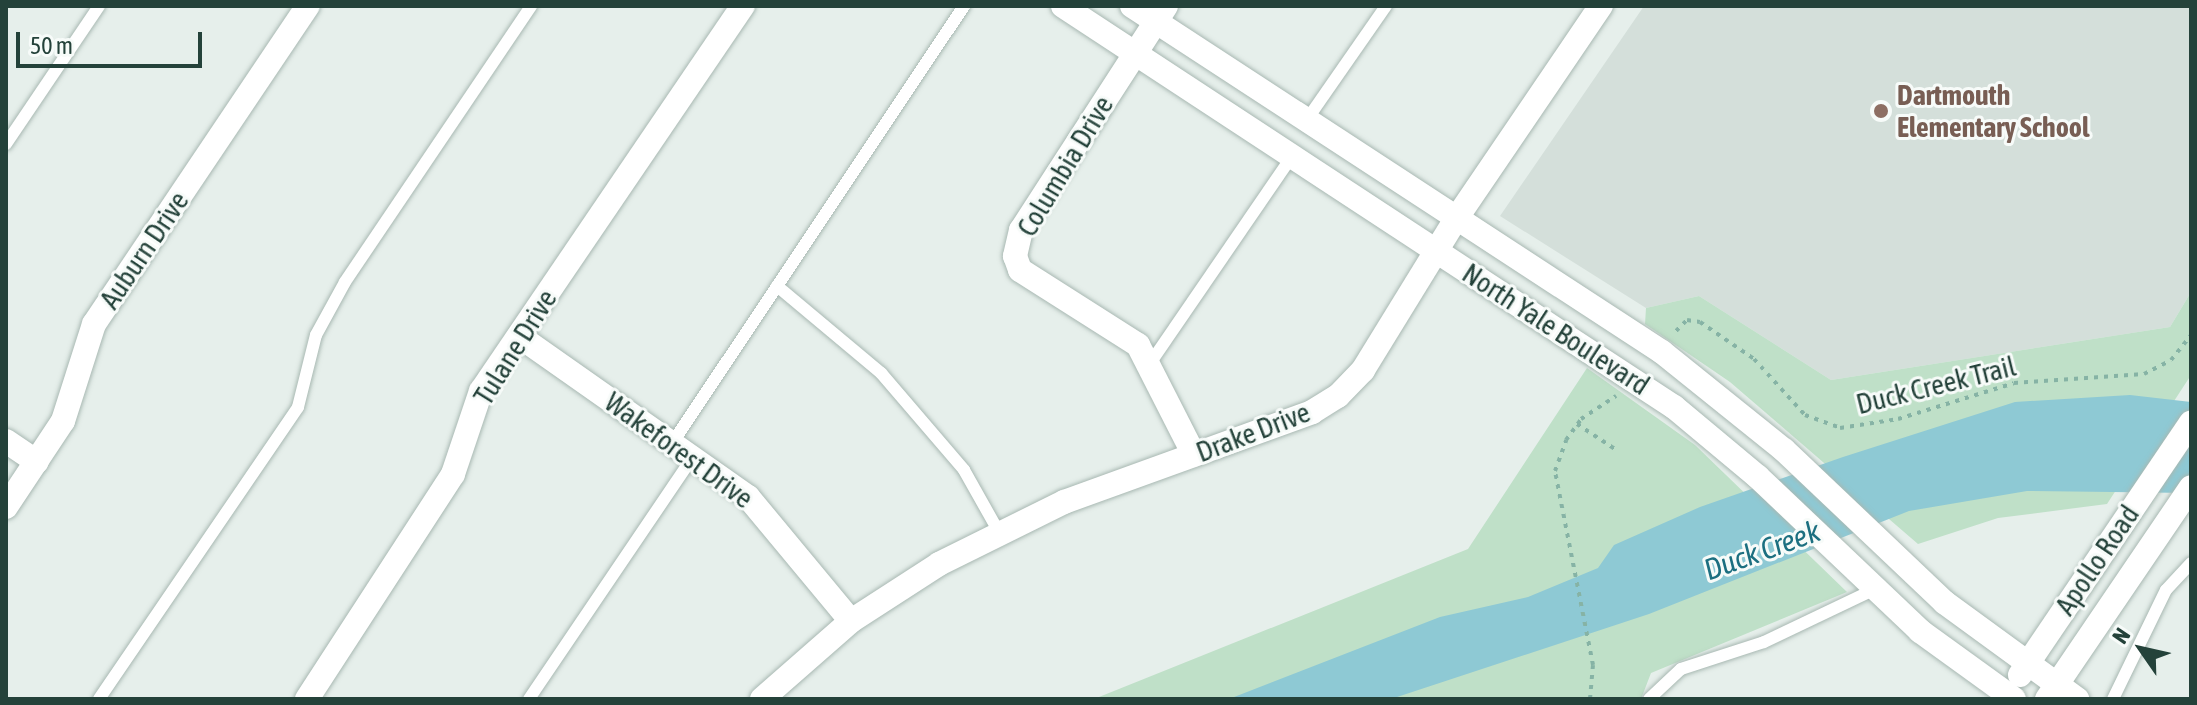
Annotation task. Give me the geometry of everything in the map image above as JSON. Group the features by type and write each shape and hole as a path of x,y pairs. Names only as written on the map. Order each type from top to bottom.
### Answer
{"street":[{"name":"Auburn Drive","path":"6,507 63,421 94,324 308,6"},
{"name":"Tulane Drive","path":"307,699 453,474 481,391 743,6"},
{"name":"North Yale Boulevard","path":"1063,6 1674,407 1758,477 1866,583 2008,697"},
{"name":"North Yale Boulevard","path":"1132,6 1161,14 1306,121 1662,352 1784,450 1884,549 2027,664 2052,692 2077,699"},
{"name":"Drake Drive","path":"762,699 851,621 939,564 1064,502 1312,412 1338,396 1363,370 1435,251 1601,6"},
{"name":"Columbia Drive","path":"1161,14 1021,230 1015,256 1020,270 1138,345 1194,455"},
{"name":"Wakeforest Drive","path":"519,336 748,497 851,621"},
{"name":"Apollo Road","path":"2008,697 2027,664 2191,422"},
{"path":"6,441 37,462"},
{"name":"Apollo Road","path":"2052,692 2191,487"}],"lane":[{"path":"6,144 99,6"},
{"path":"99,699 298,407 316,335 345,282 531,6"},
{"path":"673,442 964,6"},
{"path":"1306,121 1386,6"},
{"path":"1149,365 1292,156"},
{"path":"777,286 892,385 964,470 1000,534"},
{"path":"529,699 693,456"},
{"path":"2113,699 2166,590 2191,563"},
{"path":"1649,699 1681,669 1764,642 1866,583"}],"path":[{"name":"Duck Creek Trail","path":"1673,336 1687,320 1700,322 1754,359 1805,415 1840,428 1859,428 2014,383 2144,374 2171,360 2191,335"},
{"path":"1590,699 1593,665 1555,471 1577,424 1616,396"},
{"path":"1577,424 1618,451"}],"shaded area":[{"name":"Dartmouth Elementary School","path":"1644,6 2191,6 2191,292 2170,327 1831,380 1699,296 1646,308 1500,216"}],"green space":[{"path":"2191,292 2191,375 2107,504 1998,518 1918,544 1730,382 1645,324 1646,308 1699,296 1831,380 2170,327"},
{"path":"1587,368 1695,445 1847,592 1651,673 1641,699 1094,699 1468,549"}],"water":[{"name":"Duck Creek","path":"2130,395 2191,402 2191,493 2027,491 1909,511 1649,614 1391,699 1229,699 1440,617 1528,597 1598,568 1614,545 1700,507 1843,457 2015,402"}],"place":[{"name":"Dartmouth Elementary School","path":"1881,111"}]}
